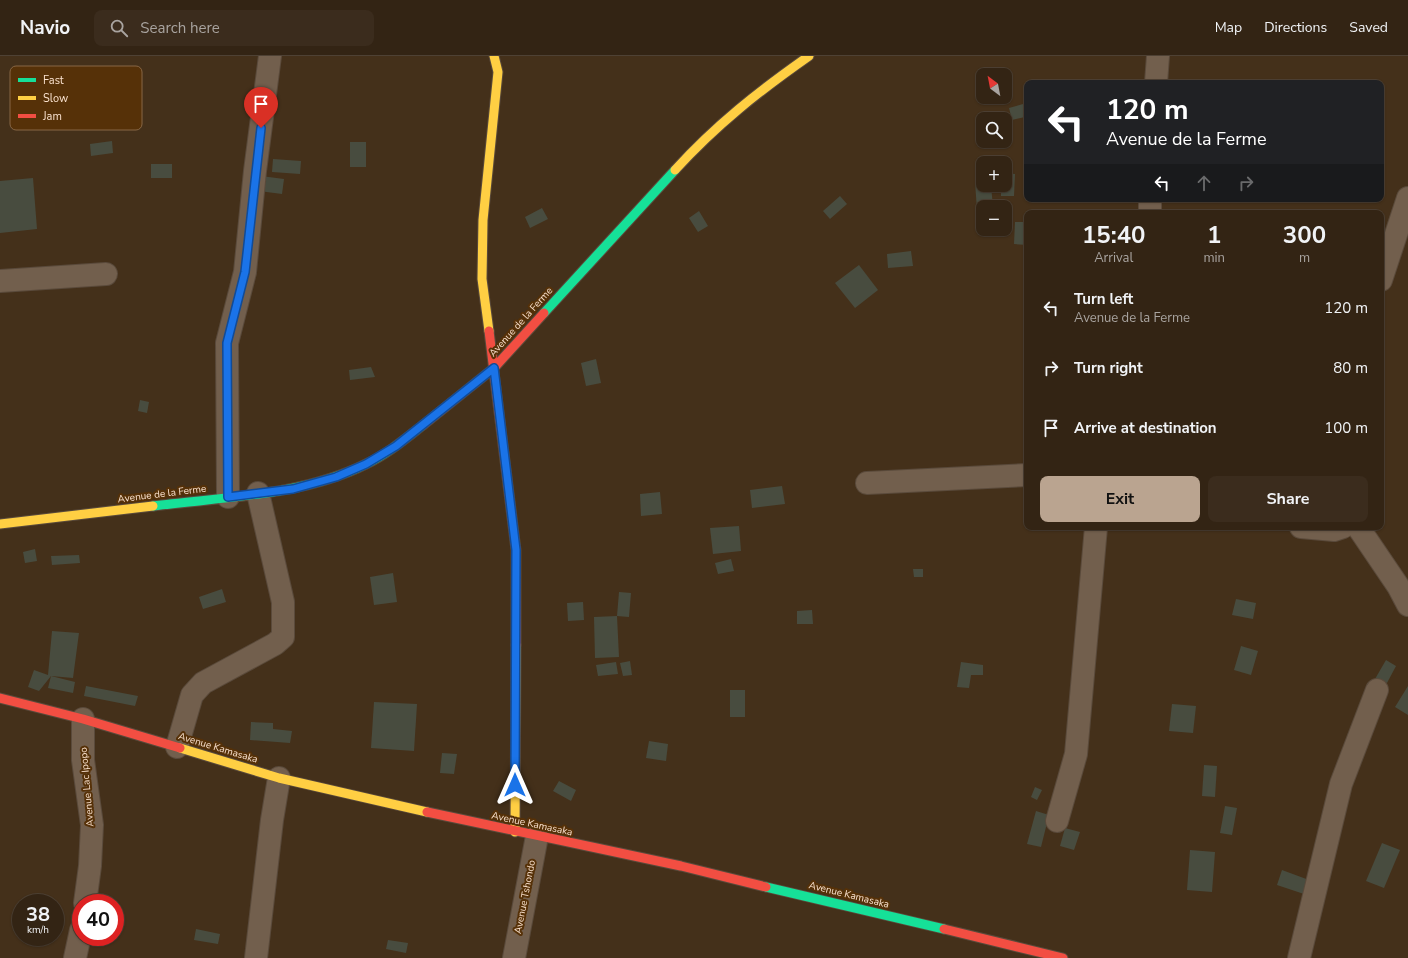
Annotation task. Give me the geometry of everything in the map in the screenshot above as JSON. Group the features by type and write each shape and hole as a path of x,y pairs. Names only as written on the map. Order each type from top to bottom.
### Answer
{"street":[{"path":"228,497 227,343 245,272 255,171 270,56"},
{"path":"494,56 498,72 483,220 482,279 516,550 515,832"},
{"name":"Avenue de la Ferme","path":"0,524 293,489 336,477 366,464 396,446 494,368 704,138 767,85 809,56"},
{"path":"1156,80 1158,56"},
{"path":"1384,271 1408,198"},
{"path":"0,281 106,274"},
{"path":"867,483 1024,475"},
{"path":"177,747 192,695 203,683 276,644 283,637 283,602 258,493"},
{"path":"1057,821 1076,754 1096,530"},
{"path":"1360,530 1398,586 1408,604"},
{"path":"1299,958 1341,784 1377,690"},
{"name":"Avenue Kamasaka","path":"0,698 83,719 279,778 515,832 681,866 1063,958"},
{"name":"Avenue Lac Ipopo","path":"83,719 84,760 92,825 90,866 86,894"},
{"path":"256,958 272,820 279,778"},
{"name":"Avenue Tshondo","path":"514,958 537,836"},
{"path":"75,958 78,946"}],"building":[{"path":"1023,104 1024,117 1012,120 1012,112 1010,112 1009,108"},
{"path":"112,141 113,153 91,156 90,144"},
{"path":"350,142 366,142 366,167 350,167"},
{"path":"273,159 301,161 300,174 272,172"},
{"path":"151,164 172,164 172,178 151,178"},
{"path":"1012,174 1015,174 1014,196 1001,196 1001,192 1012,192"},
{"path":"261,176 284,179 282,194 259,191"},
{"path":"33,178 37,229 0,233 0,181"},
{"path":"975,182 976,192 992,192 992,200 976,200"},
{"path":"840,196 847,204 830,219 823,211"},
{"path":"542,208 548,219 530,228 525,217"},
{"path":"699,211 708,226 698,232 689,218"},
{"path":"1015,222 1024,222 1024,245 1014,244"},
{"path":"911,251 913,266 888,268 887,254"},
{"path":"859,265 878,290 855,308 835,283"},
{"path":"596,359 601,383 586,386 581,363"},
{"path":"371,367 375,377 350,380 349,370"},
{"path":"140,400 149,402 147,413 138,411"},
{"path":"782,486 785,504 752,508 750,490"},
{"path":"660,492 662,514 641,516 640,494"},
{"path":"739,526 741,551 713,554 710,528"},
{"path":"35,549 37,561 25,563 23,552"},
{"path":"79,555 80,563 52,565 51,556"},
{"path":"731,559 734,571 718,574 715,563"},
{"path":"913,569 923,569 923,577 914,577"},
{"path":"393,573 397,602 374,605 370,577"},
{"path":"222,589 226,602 203,609 199,597"},
{"path":"619,592 631,593 629,617 617,616"},
{"path":"1236,599 1256,603 1253,619 1232,615"},
{"path":"583,602 584,620 568,621 567,603"},
{"path":"812,610 813,624 797,624 797,611"},
{"path":"617,616 619,657 595,658 594,617"},
{"path":"52,631 79,633 73,678 51,676 39,691 28,687 34,670 48,675"},
{"path":"1241,646 1258,651 1251,675 1234,670"},
{"path":"1386,660 1396,666 1387,683 1375,679"},
{"path":"630,661 632,675 623,676 620,663"},
{"path":"616,662 618,674 598,676 596,665"},
{"path":"961,662 983,665 983,675 971,675 969,688 957,687"},
{"path":"51,676 75,682 73,693 48,688"},
{"path":"86,686 138,696 135,706 84,696"},
{"path":"1408,686 1408,715 1395,707"},
{"path":"730,690 745,690 745,717 730,717"},
{"path":"374,702 417,704 414,751 371,748"},
{"path":"1172,704 1196,706 1193,733 1169,731"},
{"path":"251,722 273,723 273,729 292,731 290,743 250,740"},
{"path":"649,741 668,744 666,761 646,758"},
{"path":"442,753 457,754 454,774 440,773"},
{"path":"1204,765 1217,766 1215,797 1202,796"},
{"path":"559,781 576,790 571,801 553,791"},
{"path":"1035,787 1042,790 1037,800 1031,797"},
{"path":"1225,806 1237,808 1232,835 1220,833"},
{"path":"1036,811 1049,815 1041,847 1027,844"},
{"path":"1065,828 1080,832 1074,850 1060,846"},
{"path":"1382,843 1400,850 1384,888 1366,881"},
{"path":"1190,850 1215,852 1212,892 1187,890"},
{"path":"1282,870 1309,880 1304,894 1277,885"},
{"path":"196,929 220,934 218,944 194,940"},
{"path":"388,940 408,943 406,953 386,949"}],"traffic: fast":[{"path":"544,313 675,170"},
{"path":"153,506 262,494 316,483 341,475 374,460 396,446 423,425"},
{"path":"766,887 944,929"}],"traffic: slow":[{"path":"489,331 482,279 483,220 498,72 494,56"},
{"path":"675,170 722,123 773,82 809,56"},
{"path":"0,524 153,506"},
{"path":"515,832 516,645"},
{"path":"180,748 279,778 427,812"}],"traffic: jam":[{"path":"423,425 494,368 544,313"},
{"path":"489,331 516,550 516,645"},
{"path":"0,698 83,719 180,748"},
{"path":"427,812 681,866 766,887"},
{"path":"944,929 1063,958"}],"route":[{"path":"261,128 255,171 245,272 227,343 228,497 293,489 336,477 366,464 396,446 494,368 516,550 515,785"}]}
